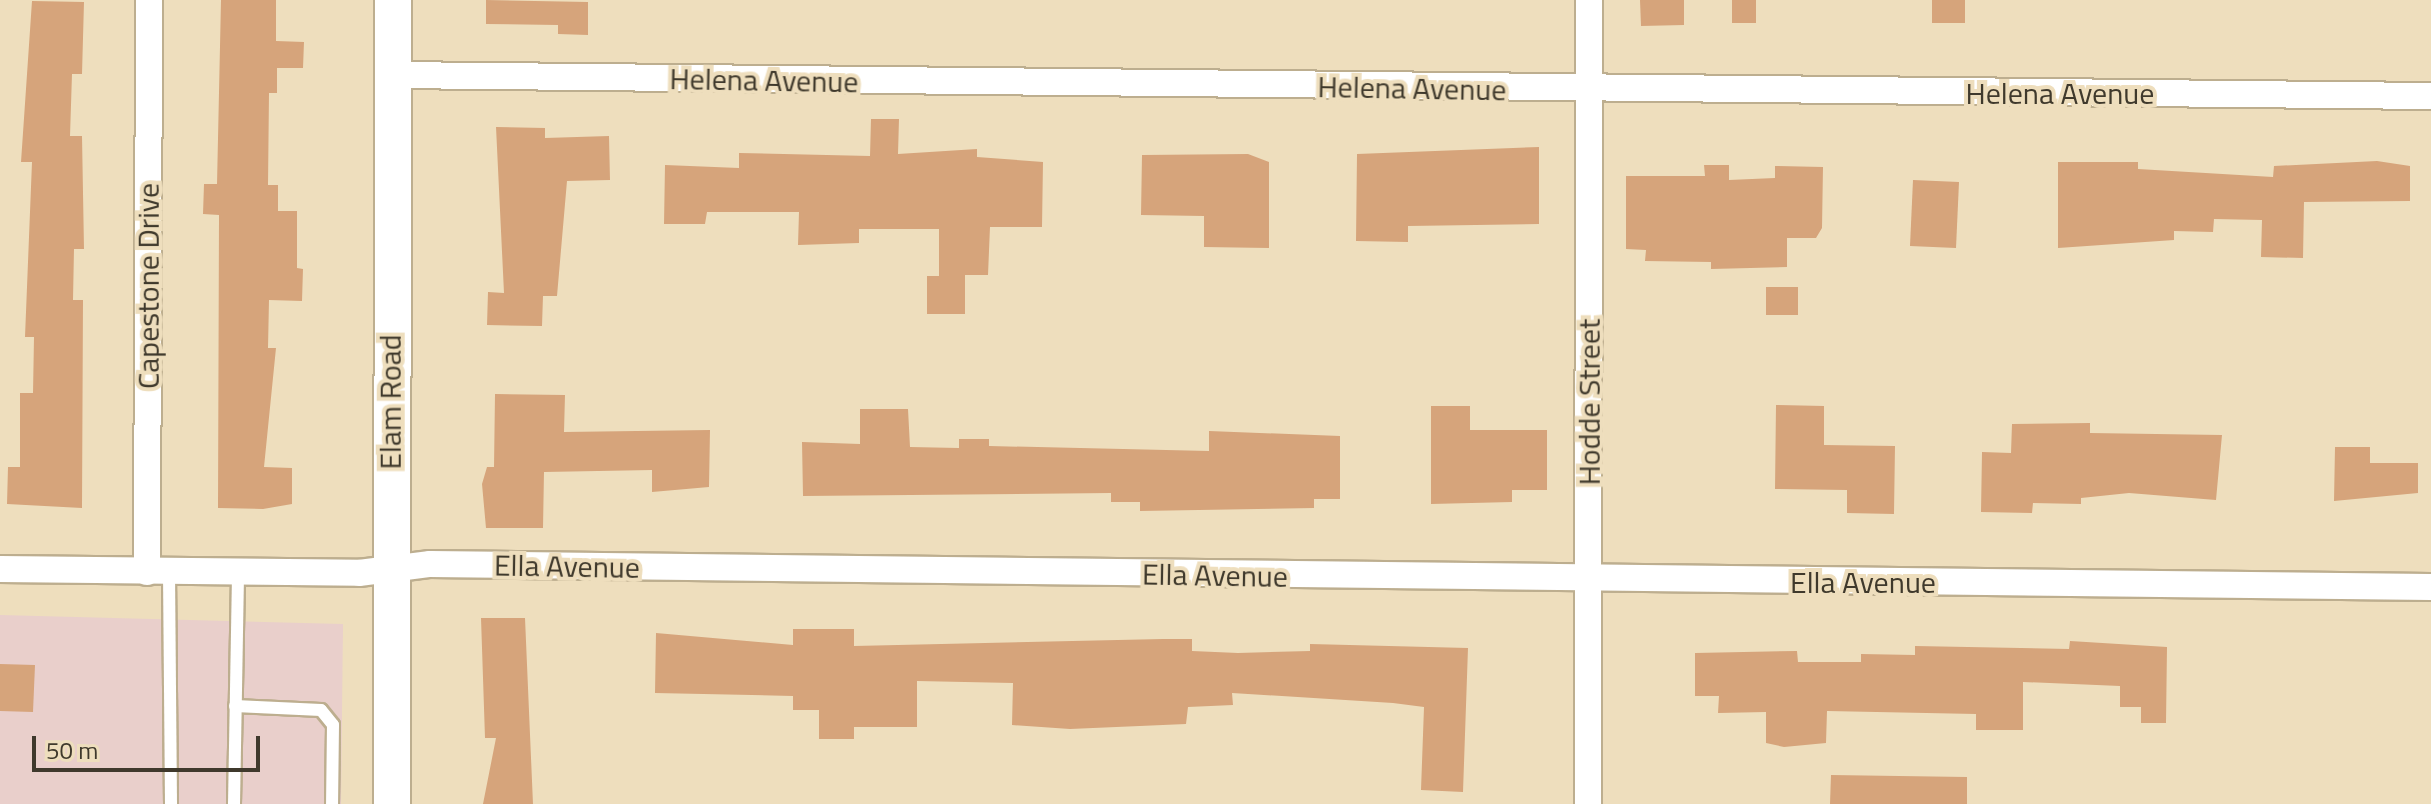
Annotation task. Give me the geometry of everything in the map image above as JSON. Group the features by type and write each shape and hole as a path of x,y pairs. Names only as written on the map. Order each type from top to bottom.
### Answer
{"street":[{"name":"Capestone Drive","path":"149,0 158,572"},
{"name":"Elam Road","path":"392,804 393,0"},
{"name":"Hodde Street","path":"1588,804 1589,0"},
{"name":"Helena Avenue","path":"392,75 1589,90 2431,96"},
{"name":"Ella Avenue","path":"0,569 238,572 391,568 2431,587"}],"lane":[{"path":"158,572 171,804"},
{"path":"234,804 238,572"},
{"path":"235,706 321,710 333,725 332,804"}],"shaded area":[{"path":"0,615 343,624 341,804 0,804"}],"building":[{"path":"221,0 276,0 276,41 304,42 303,68 277,68 277,93 269,93 268,185 278,185 278,211 297,211 297,268 303,269 302,301 269,300 268,348 276,348 264,467 292,468 292,504 263,509 218,508 219,215 203,214 204,184 217,184"},
{"path":"486,0 588,2 588,35 558,34 558,25 486,24"},
{"path":"1640,0 1684,0 1684,25 1641,26"},
{"path":"1732,0 1756,0 1756,23 1732,23"},
{"path":"1932,0 1965,0 1965,23 1932,23"},
{"path":"32,1 84,2 82,74 72,74 70,136 82,136 84,249 74,249 73,300 83,300 82,508 7,504 8,467 20,467 20,393 33,393 34,337 25,337 32,162 21,162"},
{"path":"871,119 899,119 898,154 977,149 977,157 1043,162 1042,227 990,227 988,275 965,275 965,314 927,314 927,276 939,276 939,229 859,229 859,243 798,245 799,212 707,212 705,224 664,224 665,165 739,168 739,153 870,156"},
{"path":"496,127 545,128 545,138 609,136 610,180 567,181 557,296 543,296 542,326 487,325 488,292 504,293"},
{"path":"1539,147 1539,224 1408,226 1408,242 1356,241 1357,154"},
{"path":"1248,154 1269,162 1269,248 1204,247 1204,216 1141,215 1142,155"},
{"path":"2377,161 2410,166 2410,201 2304,202 2303,258 2261,257 2262,220 2214,219 2213,232 2174,231 2174,240 2058,248 2058,162 2138,162 2138,169 2273,177 2274,166"},
{"path":"1704,165 1729,165 1729,180 1775,178 1775,166 1823,167 1822,228 1816,238 1787,238 1787,267 1711,269 1711,262 1645,261 1646,250 1626,249 1626,176 1705,176"},
{"path":"1913,180 1959,182 1956,248 1910,246"},
{"path":"1766,287 1798,287 1798,315 1766,315"},
{"path":"495,394 565,395 564,432 710,430 709,487 652,492 652,470 544,472 543,528 486,528 482,484 487,467 494,467"},
{"path":"1776,405 1824,406 1824,445 1895,446 1894,514 1847,513 1847,490 1775,489"},
{"path":"1431,406 1470,406 1470,430 1547,430 1547,490 1512,490 1512,502 1431,504"},
{"path":"860,409 908,409 910,447 959,448 959,439 989,439 989,446 1209,451 1209,431 1340,436 1340,499 1314,499 1314,508 1140,511 1140,502 1111,502 1111,493 803,496 802,442 860,444"},
{"path":"2090,423 2090,433 2222,435 2216,500 2129,493 2081,498 2081,504 2033,503 2032,513 1981,512 1982,452 2011,453 2012,424"},
{"path":"2335,447 2370,447 2370,463 2418,463 2418,493 2334,501"},
{"path":"481,618 525,618 533,804 483,804 496,738 485,738"},
{"path":"793,629 854,629 854,646 1192,639 1192,651 1238,653 1310,651 1310,644 1468,648 1463,792 1421,790 1424,707 1393,703 1232,693 1233,705 1188,707 1186,724 1070,729 1012,725 1013,683 917,681 917,727 854,727 854,739 819,739 819,710 793,710 793,696 655,693 656,633 793,645"},
{"path":"2070,641 2167,647 2166,723 2141,723 2141,707 2120,707 2120,686 2023,682 2023,730 1976,730 1976,714 1827,711 1826,743 1784,747 1766,743 1766,712 1718,713 1719,696 1695,696 1695,653 1797,651 1798,662 1861,662 1861,654 1915,655 1915,646 2069,649"},
{"path":"0,664 35,665 33,712 0,711"},
{"path":"1831,775 1967,777 1967,804 1830,804"}]}
